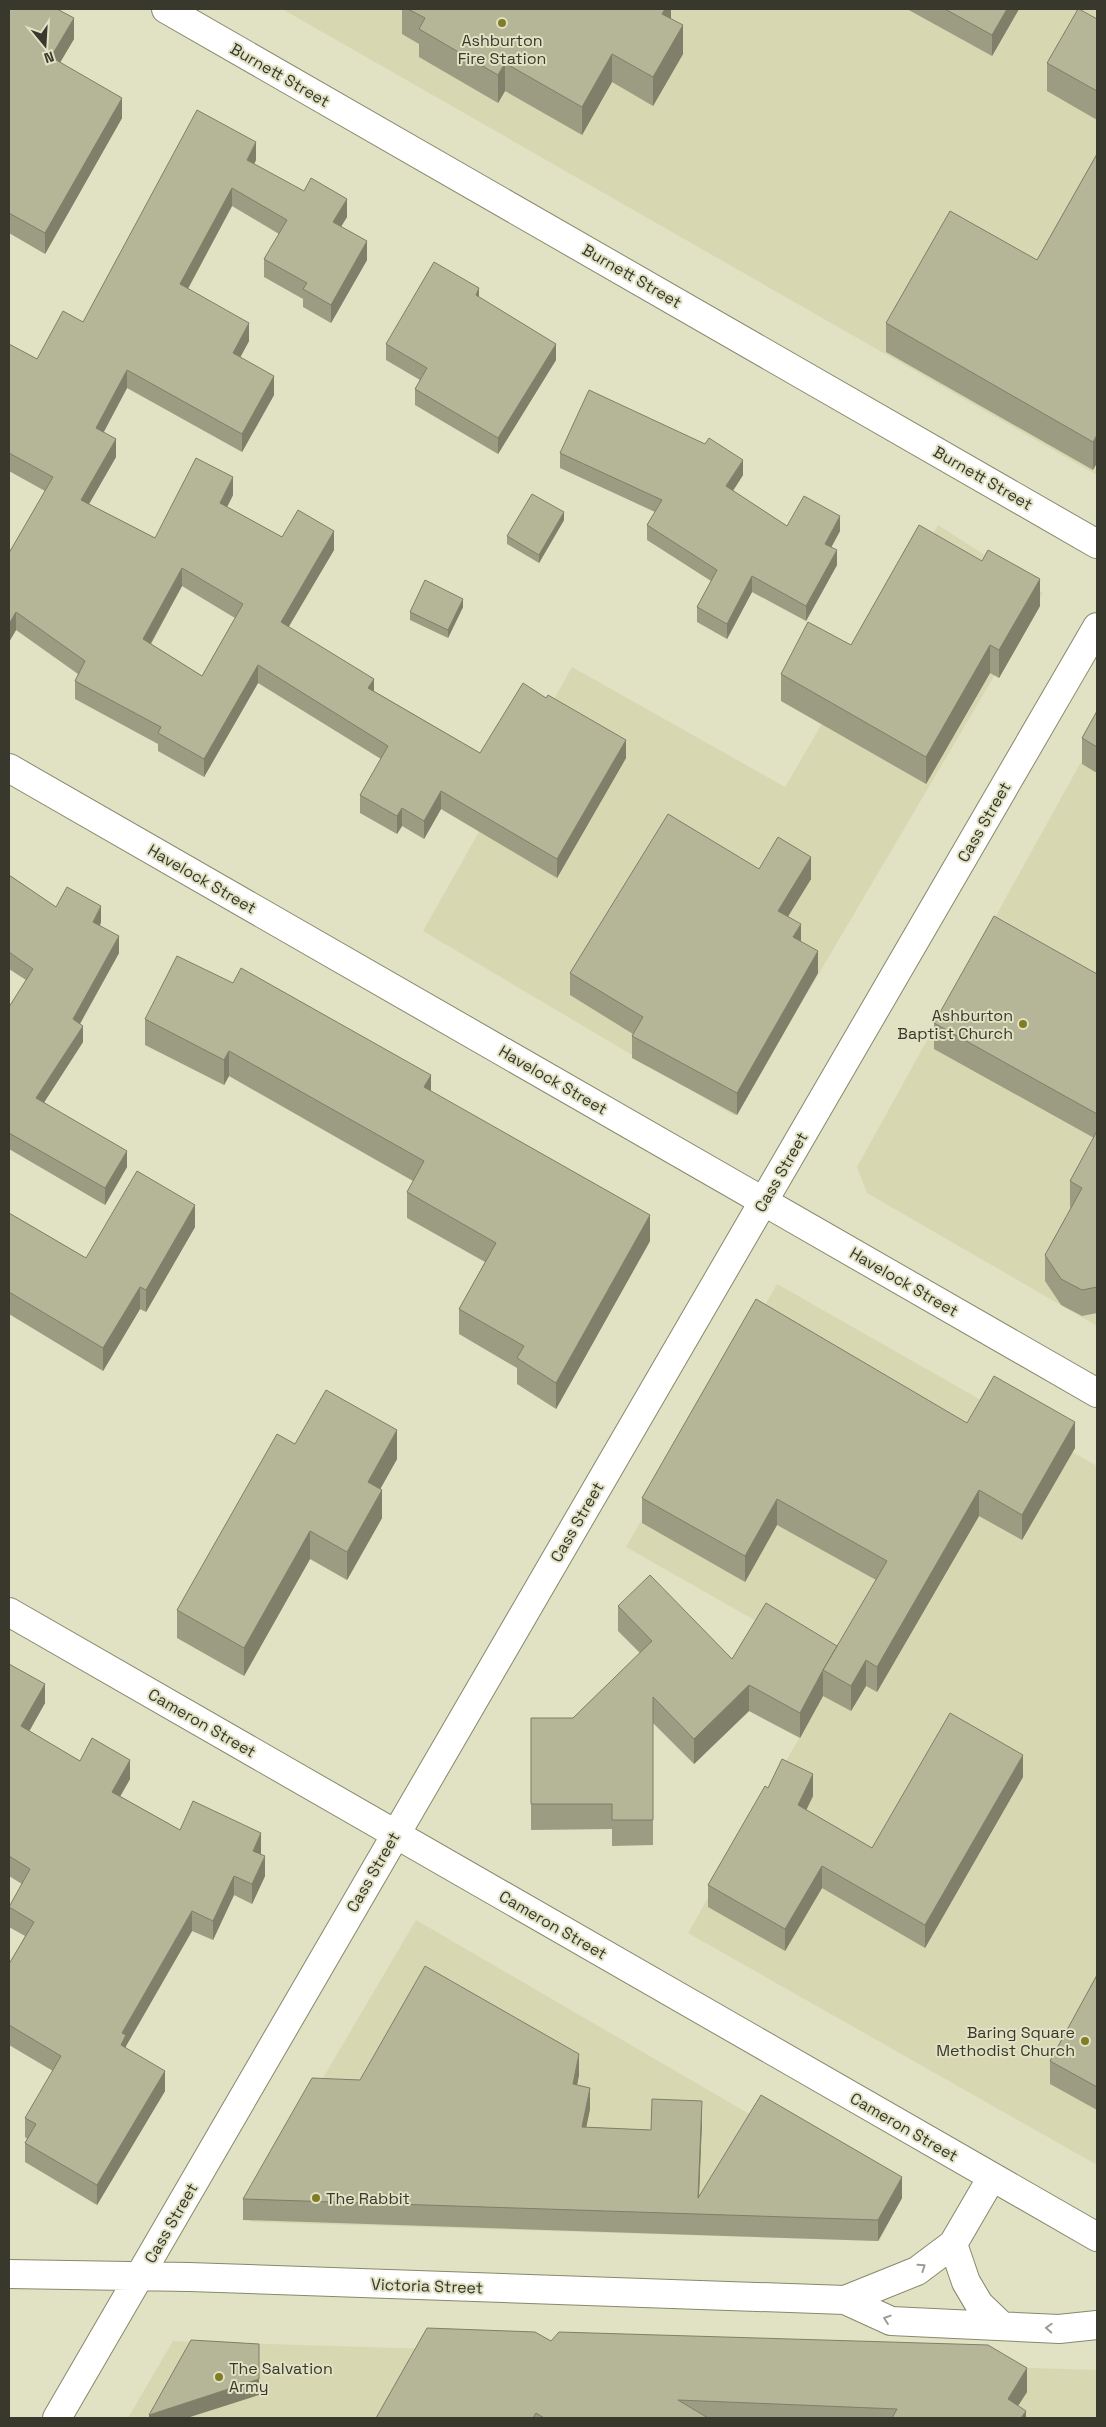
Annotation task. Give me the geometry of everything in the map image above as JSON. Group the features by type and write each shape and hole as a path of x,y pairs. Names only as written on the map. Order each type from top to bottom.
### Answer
{"street":[{"name":"Burnett Street","path":"166,9 1097,544"},
{"name":"Cass Street","path":"57,2418 1097,627"},
{"name":"Havelock Street","path":"9,768 1097,1393"},
{"name":"Cameron Street","path":"9,1612 1097,2237"},
{"name":"Victoria Street","path":"845,2300 917,2271 953,2244 992,2177"},
{"path":"953,2244 966,2282 979,2304 1002,2326"},
{"name":"Victoria Street","path":"9,2274 845,2300 891,2321 1059,2329 1097,2325"}],"shaded area":[{"path":"282,9 1097,9 1097,475"},
{"path":"938,525 1043,593 735,1116 423,931 572,667 785,787"},
{"path":"1097,733 1097,1326 867,1193 857,1167"},
{"path":"777,1284 1097,1466 1097,2165 688,1933 839,1668 626,1547"},
{"path":"416,1920 899,2201 880,2241 252,2222 247,2207"},
{"path":"173,2341 1097,2370 1097,2418 128,2418"}],"building":[{"path":"9,9 57,9 74,18 51,57 122,98 45,233 9,213"},
{"path":"408,9 665,9 662,14 683,25 653,77 612,54 582,107 505,63 498,75 419,29 425,18"},
{"path":"945,9 1007,9 992,35"},
{"path":"1078,9 1097,19 1097,91 1047,63"},
{"path":"197,110 256,142 247,160 304,191 311,178 347,199 333,222 367,241 331,305 303,289 307,283 264,259 287,220 232,188 180,284 249,323 233,353 274,376 242,434 127,370 96,428 116,439 81,500 155,538 196,458 233,477 220,503 282,537 298,510 334,531 281,622 374,679 368,688 480,753 523,683 546,698 548,695 626,740 557,859 441,791 424,821 402,808 397,816 360,795 388,746 258,665 204,759 158,733 161,727 75,681 85,661 16,612 9,624 9,553 53,477 9,453 9,344 37,359 63,311 83,322","holes":["182,568 243,604 202,676 143,639"]},
{"path":"1097,154 1097,435 1093,442 886,323 950,211 1037,260"},
{"path":"434,262 479,288 476,295 556,344 498,438 415,389 427,368 386,344"},
{"path":"589,390 705,444 709,438 743,460 726,486 787,526 804,496 840,516 825,544 837,550 806,606 752,576 727,624 697,607 717,570 647,525 662,500 560,453"},
{"path":"532,494 564,512 539,555 507,536"},
{"path":"919,525 982,561 988,550 1040,579 999,650 990,645 926,757 781,674 808,622 851,645"},
{"path":"425,580 463,599 448,630 410,612"},
{"path":"1097,711 1097,747 1082,738"},
{"path":"668,814 759,869 778,837 811,857 778,911 801,924 793,937 818,951 737,1093 632,1036 643,1017 570,973"},
{"path":"9,875 56,907 67,887 101,906 93,922 119,936 73,1019 83,1026 36,1098 127,1151 105,1188 9,1133 9,1007 33,969 9,952"},
{"name":"Ashburton Baptist Church","path":"994,916 1097,974 1097,1114 934,1023"},
{"path":"177,956 233,983 241,968 431,1075 424,1087 650,1215 556,1383 517,1358 524,1346 459,1309 496,1243 407,1192 424,1161 229,1051 224,1060 145,1019"},
{"path":"1097,1131 1097,1287 1082,1290 1061,1279 1045,1255 1082,1188 1070,1181"},
{"path":"137,1171 195,1205 146,1290 140,1287 103,1348 9,1292 9,1213 86,1258"},
{"path":"756,1299 967,1423 994,1376 1075,1422 1022,1515 979,1490 877,1667 866,1660 851,1686 823,1670 887,1561 777,1499 745,1556 642,1498"},
{"path":"326,1390 397,1430 368,1482 382,1490 347,1552 310,1531 244,1648 177,1610 277,1434 295,1444"},
{"path":"650,1575 732,1659 766,1603 837,1646 800,1713 749,1685 694,1739 653,1697 653,1820 612,1820 612,1804 531,1804 531,1718 573,1718 652,1641 618,1606"},
{"path":"9,1664 45,1684 21,1726 80,1761 92,1738 130,1760 112,1792 180,1830 193,1801 261,1833 253,1851 265,1856 252,1884 234,1876 213,1921 192,1911 122,2033 126,2035 121,2045 165,2071 97,2185 25,2143 36,2124 25,2118 61,2056 9,2025 9,1964 34,1922 9,1907 30,1869 9,1856"},
{"path":"950,1713 1023,1755 925,1925 822,1866 785,1929 708,1885 765,1786 768,1788 782,1759 813,1774 798,1805 872,1848"},
{"path":"425,1966 579,2054 573,2084 590,2088 582,2127 651,2130 652,2099 702,2101 698,2198 761,2095 902,2177 878,2220 243,2199 312,2078 360,2080"},
{"name":"Baring Square Methodist Church","path":"1097,1975 1097,2087 1050,2061"},
{"path":"427,2328 535,2332 551,2341 559,2332 988,2345 1027,2368 1008,2399 1026,2411 1021,2418 892,2418 897,2409 678,2400 708,2418 544,2418 536,2413 533,2418 376,2418"},
{"path":"191,2340 259,2344 259,2379 149,2415"}],"place":[{"name":"Ashburton Fire Station","path":"502,23"},
{"name":"Ashburton Baptist Church","path":"1023,1024"},
{"name":"Baring Square Methodist Church","path":"1085,2041"},
{"name":"The Rabbit","path":"316,2198"},
{"name":"The Salvation Army","path":"219,2377"}]}
